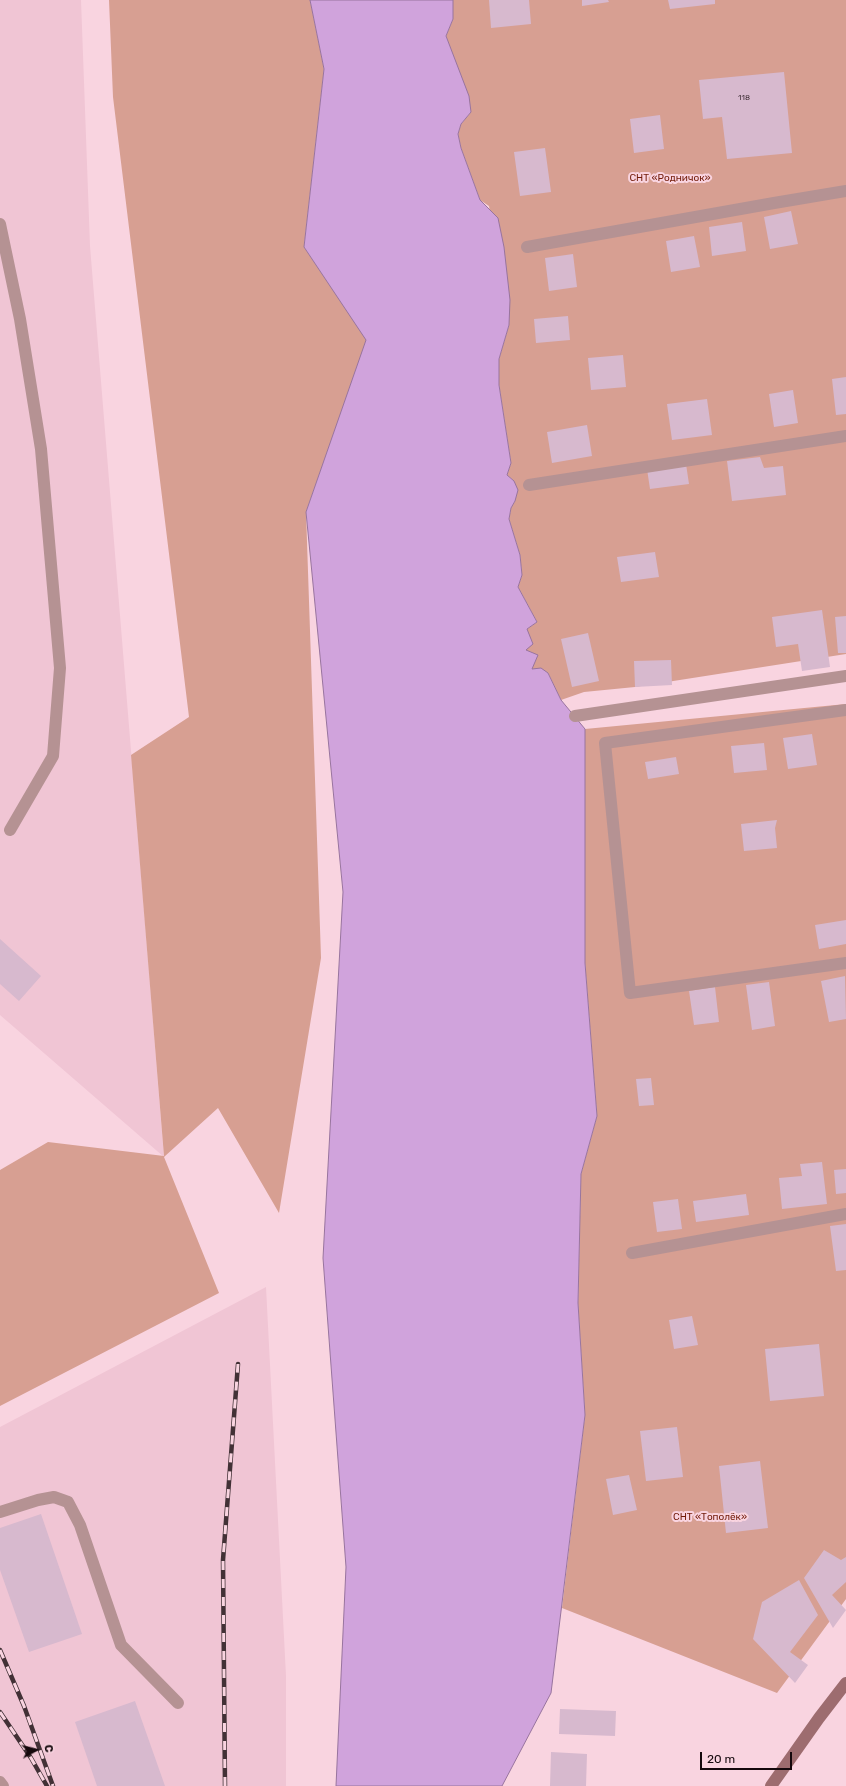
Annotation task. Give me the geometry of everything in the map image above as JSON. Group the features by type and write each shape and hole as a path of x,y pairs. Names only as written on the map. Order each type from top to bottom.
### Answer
{"street":[{"path":"771,1786 819,1718 846,1683"}],"lane":[{"path":"527,247 846,191"},
{"path":"0,224 20,319 41,449 60,668 53,756 10,830"},
{"path":"530,486 846,436"},
{"path":"575,716 846,676"},
{"path":"846,710 605,743 630,993 846,963"},
{"path":"632,1253 846,1214"},
{"path":"0,1512 38,1500 54,1497 68,1502 80,1525 121,1646 178,1703"},
{"path":"0,1782 3,1786"}],"shaded area":[{"path":"0,0 81,0 90,246 164,1157 0,1015"},
{"path":"310,0 453,0 453,19 446,36 469,96 471,112 461,124 458,134 461,148 480,200 498,218 504,247 510,300 509,325 499,359 499,385 511,463 507,475 514,481 518,490 511,508 509,519 520,555 522,575 518,587 537,622 527,629 533,644 526,650 538,655 532,669 541,668 548,673 561,700 585,729 585,963 597,1116 581,1174 578,1303 585,1415 551,1693 502,1786 336,1786 346,1567 323,1258 343,892 306,512 366,340 304,247 324,69"},
{"path":"266,1287 286,1676 286,1786 0,1786 0,1427"}],"green space":[{"path":"109,0 310,0 324,69 304,247 367,340 306,512 321,958 279,1213 218,1108 164,1157 219,1293 0,1406 0,1170 48,1142 164,1156 131,755 189,717 113,97"},
{"name":"СНТ «Родничок»","path":"453,0 846,0 846,654 635,687 584,692 561,700 548,673 531,669 525,650 527,629 537,622 518,587 522,575 520,555 509,519 511,508 515,501 514,481 507,475 511,463 499,385 499,359 509,325 489,206 480,200 461,148 458,134 461,124 471,112 446,36 453,19"},
{"name":"СНТ «Тополёк»","path":"846,704 846,1599 777,1693 562,1608 585,1415 578,1303 581,1174 597,1116 585,963 585,729"}],"building":[{"path":"489,0 529,0 531,24 491,28"},
{"path":"582,0 608,0 609,2 582,6"},
{"path":"668,0 715,0 715,4 670,9"},
{"path":"784,72 792,153 727,159 722,117 703,119 699,80"},
{"path":"660,115 664,149 634,153 630,119"},
{"path":"545,148 551,192 520,196 514,152"},
{"path":"791,211 798,244 770,249 764,217"},
{"path":"742,222 746,251 712,256 709,227"},
{"path":"694,236 700,267 671,272 666,241"},
{"path":"573,254 577,287 549,291 545,258"},
{"path":"568,316 570,340 536,343 534,319"},
{"path":"623,355 626,387 591,390 588,358"},
{"path":"846,377 846,414 836,415 832,379"},
{"path":"793,390 798,423 774,427 769,394"},
{"path":"707,399 712,435 672,440 667,404"},
{"path":"587,425 592,456 552,463 547,432"},
{"path":"760,457 764,468 783,466 786,495 732,501 727,461"},
{"path":"686,464 689,484 650,489 647,469"},
{"path":"655,552 659,577 621,582 617,557"},
{"path":"822,610 830,667 802,671 798,644 776,647 772,617"},
{"path":"846,616 846,653 838,653 835,617"},
{"path":"588,633 599,681 572,687 561,639"},
{"path":"671,660 672,685 635,687 634,661"},
{"path":"812,734 817,765 788,769 783,738"},
{"path":"764,743 767,770 734,773 731,746"},
{"path":"676,757 679,774 648,779 645,762"},
{"path":"777,820 775,828 777,848 744,851 741,824"},
{"path":"846,920 846,944 819,949 815,925"},
{"path":"0,939 41,976 19,1001 0,984"},
{"path":"845,976 846,1019 829,1022 821,981"},
{"path":"769,982 775,1026 752,1030 746,985"},
{"path":"715,987 719,1022 694,1025 689,991"},
{"path":"651,1078 654,1105 639,1106 636,1079"},
{"path":"822,1162 827,1204 782,1209 779,1178 802,1176 800,1164"},
{"path":"846,1169 846,1193 836,1194 834,1170"},
{"path":"746,1194 749,1215 696,1222 693,1201"},
{"path":"678,1199 682,1229 657,1232 653,1202"},
{"path":"846,1224 846,1270 836,1271 830,1226"},
{"path":"692,1316 698,1345 674,1349 669,1320"},
{"path":"819,1344 824,1396 770,1401 765,1349"},
{"path":"677,1427 683,1477 646,1481 640,1431"},
{"path":"760,1461 768,1528 726,1533 719,1466"},
{"path":"629,1475 637,1510 613,1515 606,1479"},
{"path":"41,1514 82,1634 29,1652 0,1570 0,1528"},
{"path":"824,1550 841,1560 846,1557 846,1582 832,1595 846,1610 833,1628 804,1578"},
{"path":"799,1580 818,1615 790,1652 808,1665 795,1683 753,1639 762,1602"},
{"path":"135,1701 165,1786 97,1786 75,1722"},
{"path":"560,1709 616,1711 615,1736 559,1734"},
{"path":"551,1752 587,1754 586,1786 550,1786"}],"railway":[{"path":"225,1786 223,1560 238,1364"},
{"path":"0,1650 24,1706 53,1786"},
{"path":"0,1712 31,1758 47,1786"}]}
